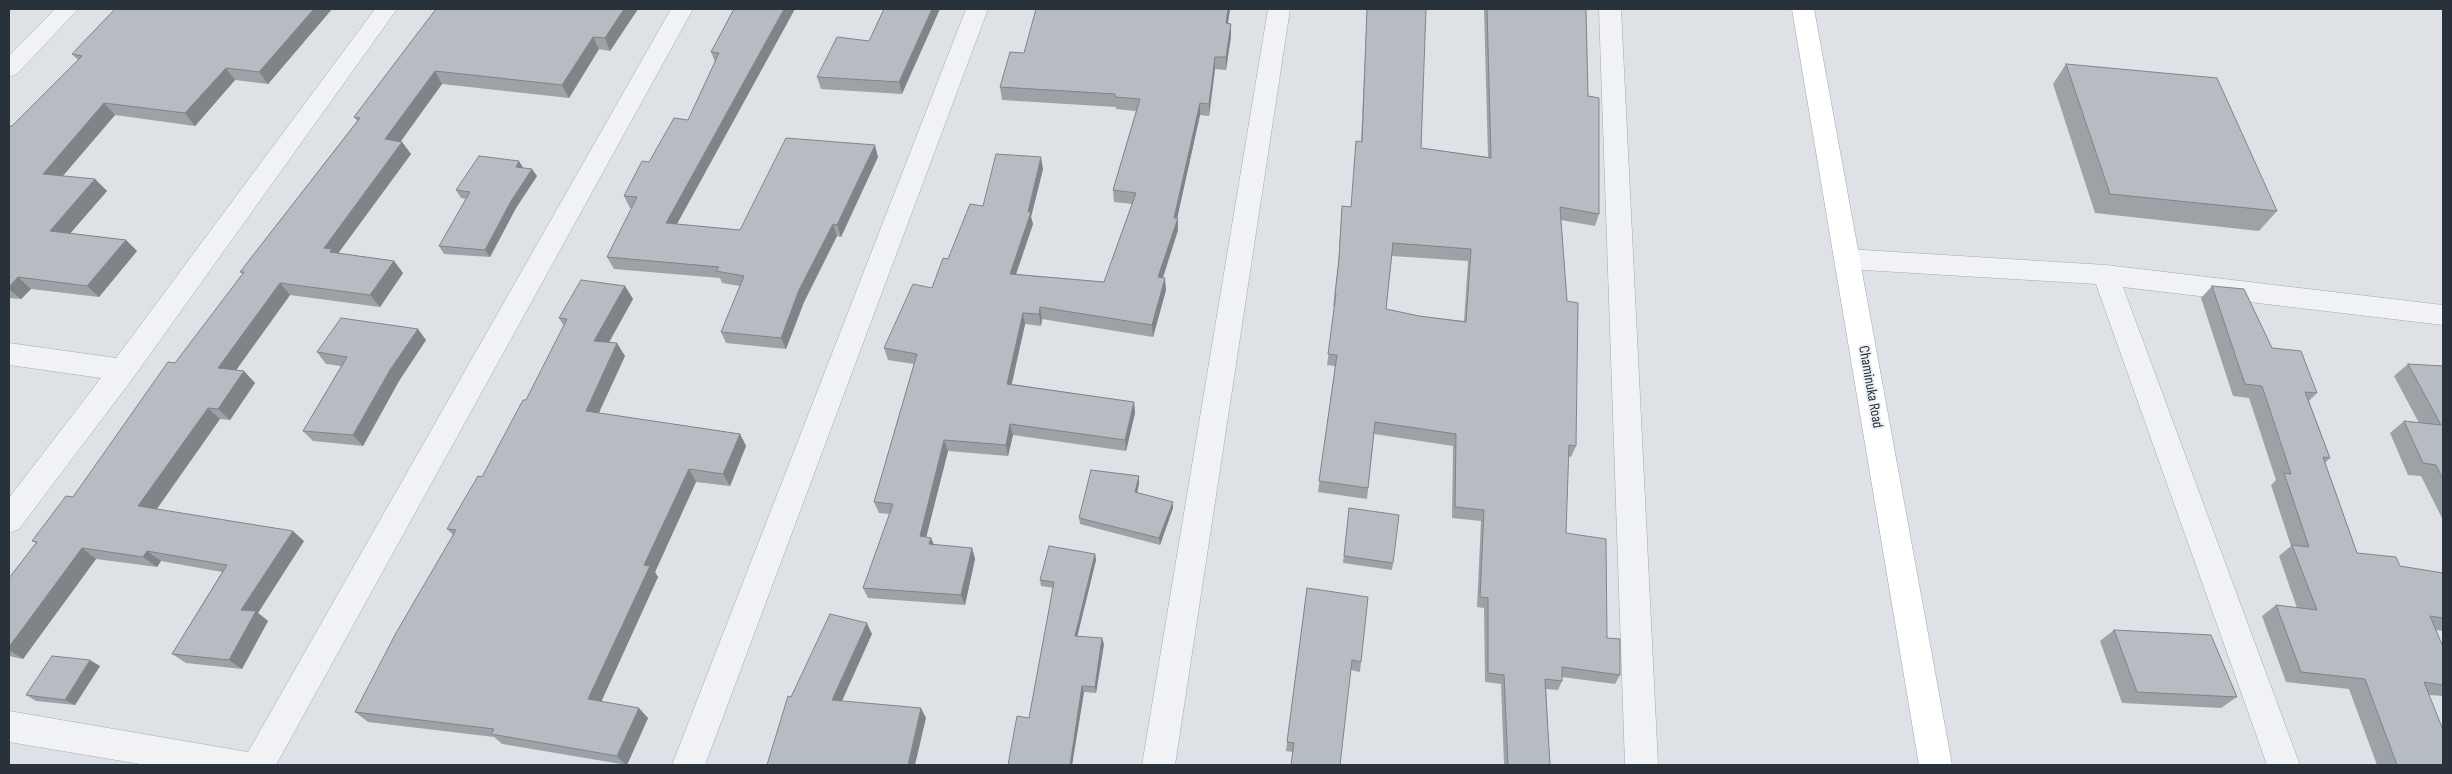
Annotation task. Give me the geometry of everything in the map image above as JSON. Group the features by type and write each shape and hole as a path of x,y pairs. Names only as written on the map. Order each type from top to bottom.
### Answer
{"main road":[{"name":"Chaminuka Road","path":"1803,9 1936,765"}],"street":[{"path":"9,69 67,9"},
{"path":"9,520 123,370 386,9"},
{"path":"258,765 682,9"},
{"path":"688,765 977,9"},
{"path":"1158,765 1279,9"},
{"path":"1610,9 1642,765"},
{"path":"1847,258 2106,275 2443,315"},
{"path":"2106,275 2284,765"},
{"path":"9,354 123,370"},
{"path":"9,728 240,765"}],"building":[{"path":"115,9 314,9 259,72 226,68 185,113 104,103 43,174 95,179 50,231 126,240 87,286 18,277 9,287 9,126 12,126 82,56 72,54"},
{"path":"436,9 624,9 605,38 593,37 562,85 435,71 385,139 402,142 324,248 332,249 330,252 394,261 370,295 280,283 218,368 244,371 218,409 208,408 138,506 293,531 241,610 256,611 229,660 172,654 227,565 147,551 143,557 82,548 9,647 9,578 37,542 32,541 66,496 73,497 168,362 175,363 244,272 240,272 360,118 354,117"},
{"path":"734,9 784,9 666,223 740,230 786,138 875,145 837,225 833,224 799,290 781,338 721,332 744,276 716,271 719,267 607,257 637,197 624,196 642,161 649,162 674,118 688,120 719,53 711,52"},
{"path":"884,9 932,9 899,82 817,77 837,37 869,41"},
{"path":"1036,9 1228,9 1226,23 1231,24 1226,57 1215,57 1209,104 1200,103 1174,218 1178,218 1158,277 1165,278 1152,325 1040,307 1039,314 1023,313 1007,384 1134,402 1125,440 1010,424 1006,445 944,440 920,536 931,538 929,544 972,548 961,595 863,588 893,504 874,502 917,354 884,348 913,284 932,288 943,258 948,259 970,204 983,206 996,154 1041,157 1028,212 1031,212 1010,274 1104,282 1136,193 1113,190 1140,99 1115,97 1115,94 1000,87 1010,52 1024,53"},
{"path":"1367,9 1426,9 1421,148 1491,158 1487,9 1586,9 1588,96 1599,98 1599,214 1560,207 1567,301 1578,303 1576,446 1569,445 1566,533 1606,539 1607,638 1620,639 1620,675 1562,667 1562,681 1545,679 1550,765 1508,765 1504,675 1488,673 1488,598 1480,597 1484,510 1455,507 1456,434 1375,422 1368,488 1319,481 1337,355 1328,354 1336,294 1342,206 1351,207 1356,141 1362,142","holes":["1393,243 1471,249 1466,322 1419,316 1386,309"]},
{"path":"2066,64 2217,78 2277,211 2110,194"},
{"path":"479,156 519,161 516,167 532,169 511,201 485,250 439,246 470,192 456,190"},
{"path":"581,280 625,286 594,341 617,343 586,411 740,434 723,474 689,469 644,565 650,566 588,699 639,708 617,756 491,734 494,729 355,712 396,633 456,530 447,529 478,476 482,477 523,400 526,400 567,319 559,318"},
{"path":"2212,286 2244,289 2272,348 2301,351 2317,393 2305,392 2330,458 2323,457 2357,553 2396,557 2400,566 2443,573 2443,618 2430,616 2443,647 2443,685 2424,682 2443,730 2443,765 2397,765 2365,679 2301,672 2276,605 2317,610 2292,545 2309,547 2284,473 2291,474 2262,386 2245,384"},
{"path":"341,318 418,329 390,370 353,435 303,431 347,357 317,352"},
{"path":"2408,364 2443,366 2443,479 2436,465 2423,463 2404,421 2441,425"},
{"path":"1091,470 1139,476 1135,492 1173,502 1159,538 1079,518"},
{"path":"1349,508 1399,515 1393,563 1344,556"},
{"path":"1049,546 1095,554 1075,636 1102,638 1095,687 1082,686 1070,765 1008,765 1017,716 1029,718 1054,582 1040,580"},
{"path":"1307,588 1368,597 1361,662 1352,660 1340,765 1291,765 1294,743 1287,742"},
{"path":"830,614 867,623 832,700 921,708 908,765 767,765 788,696 791,697"},
{"path":"2114,630 2211,635 2237,697 2137,692"},
{"path":"52,656 90,660 65,700 26,695"}]}
